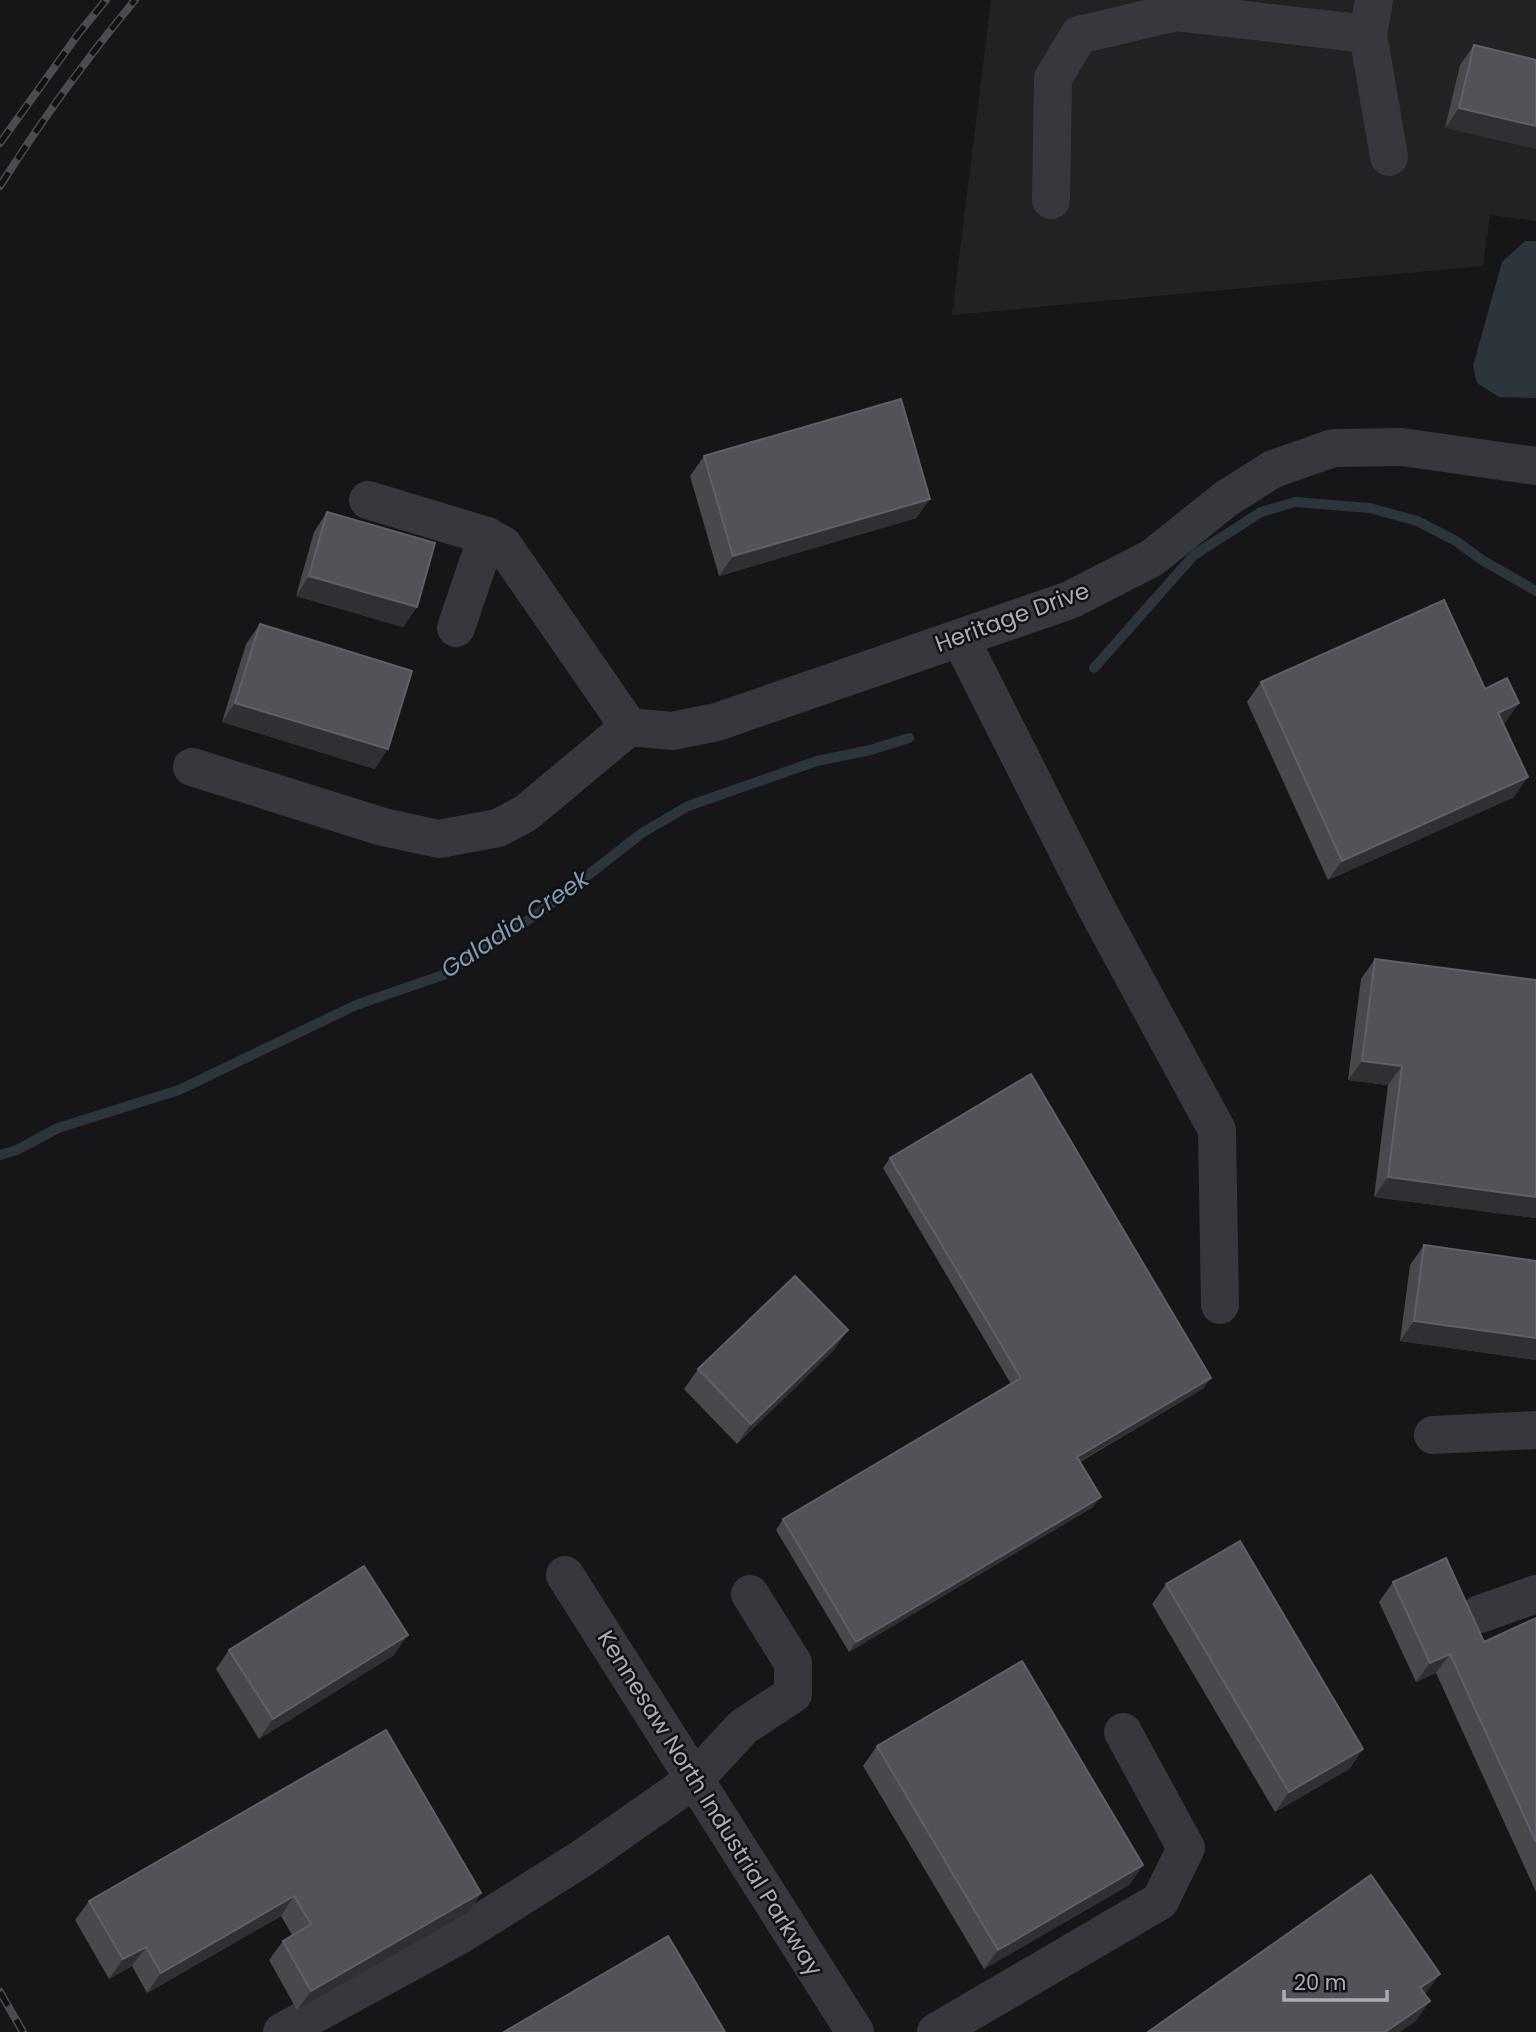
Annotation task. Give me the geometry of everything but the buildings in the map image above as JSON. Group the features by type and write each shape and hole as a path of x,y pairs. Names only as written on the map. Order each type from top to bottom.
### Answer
{"street":[{"path":"1051,200 1053,78 1079,35 1176,12 1371,17 1389,156"},
{"name":"Heritage Drive","path":"629,727 672,731 717,722 1070,600 1152,558 1227,498 1273,469 1333,448 1402,447 1536,466"},
{"path":"192,767 383,827 439,839 498,828 526,813 629,727 503,545 487,536 368,500"},
{"path":"456,628 487,536"},
{"path":"960,638 1098,911 1217,1130 1220,1305"},
{"path":"1433,1435 1536,1430"},
{"name":"Kennesaw North Industrial Parkway","path":"565,1574 855,2032"},
{"path":"282,2032 460,1935 581,1859 695,1779 743,1727 793,1694 793,1663 750,1594"},
{"path":"1480,1614 1536,1594"},
{"path":"936,2032 1160,1901 1186,1848 1123,1732"}],"shaded area":[{"path":"991,0 1536,0 1536,221 1490,215 1483,266 952,315"},
{"path":"1525,241 1536,241 1536,398 1499,397 1477,383 1473,366 1502,262"}],"waterway":[{"name":"Galadia Creek","path":"1094,668 1194,555 1261,512 1295,502 1370,508 1417,521 1456,541 1482,560 1536,591"},
{"name":"Galadia Creek","path":"0,1155 17,1150 58,1128 179,1090 356,1005 443,975 551,904 642,833 688,806 817,761 870,750 909,738"}],"railway":[{"path":"0,143 106,0"},
{"path":"0,186 64,91 135,0"},
{"path":"0,1992 23,2032"}]}
